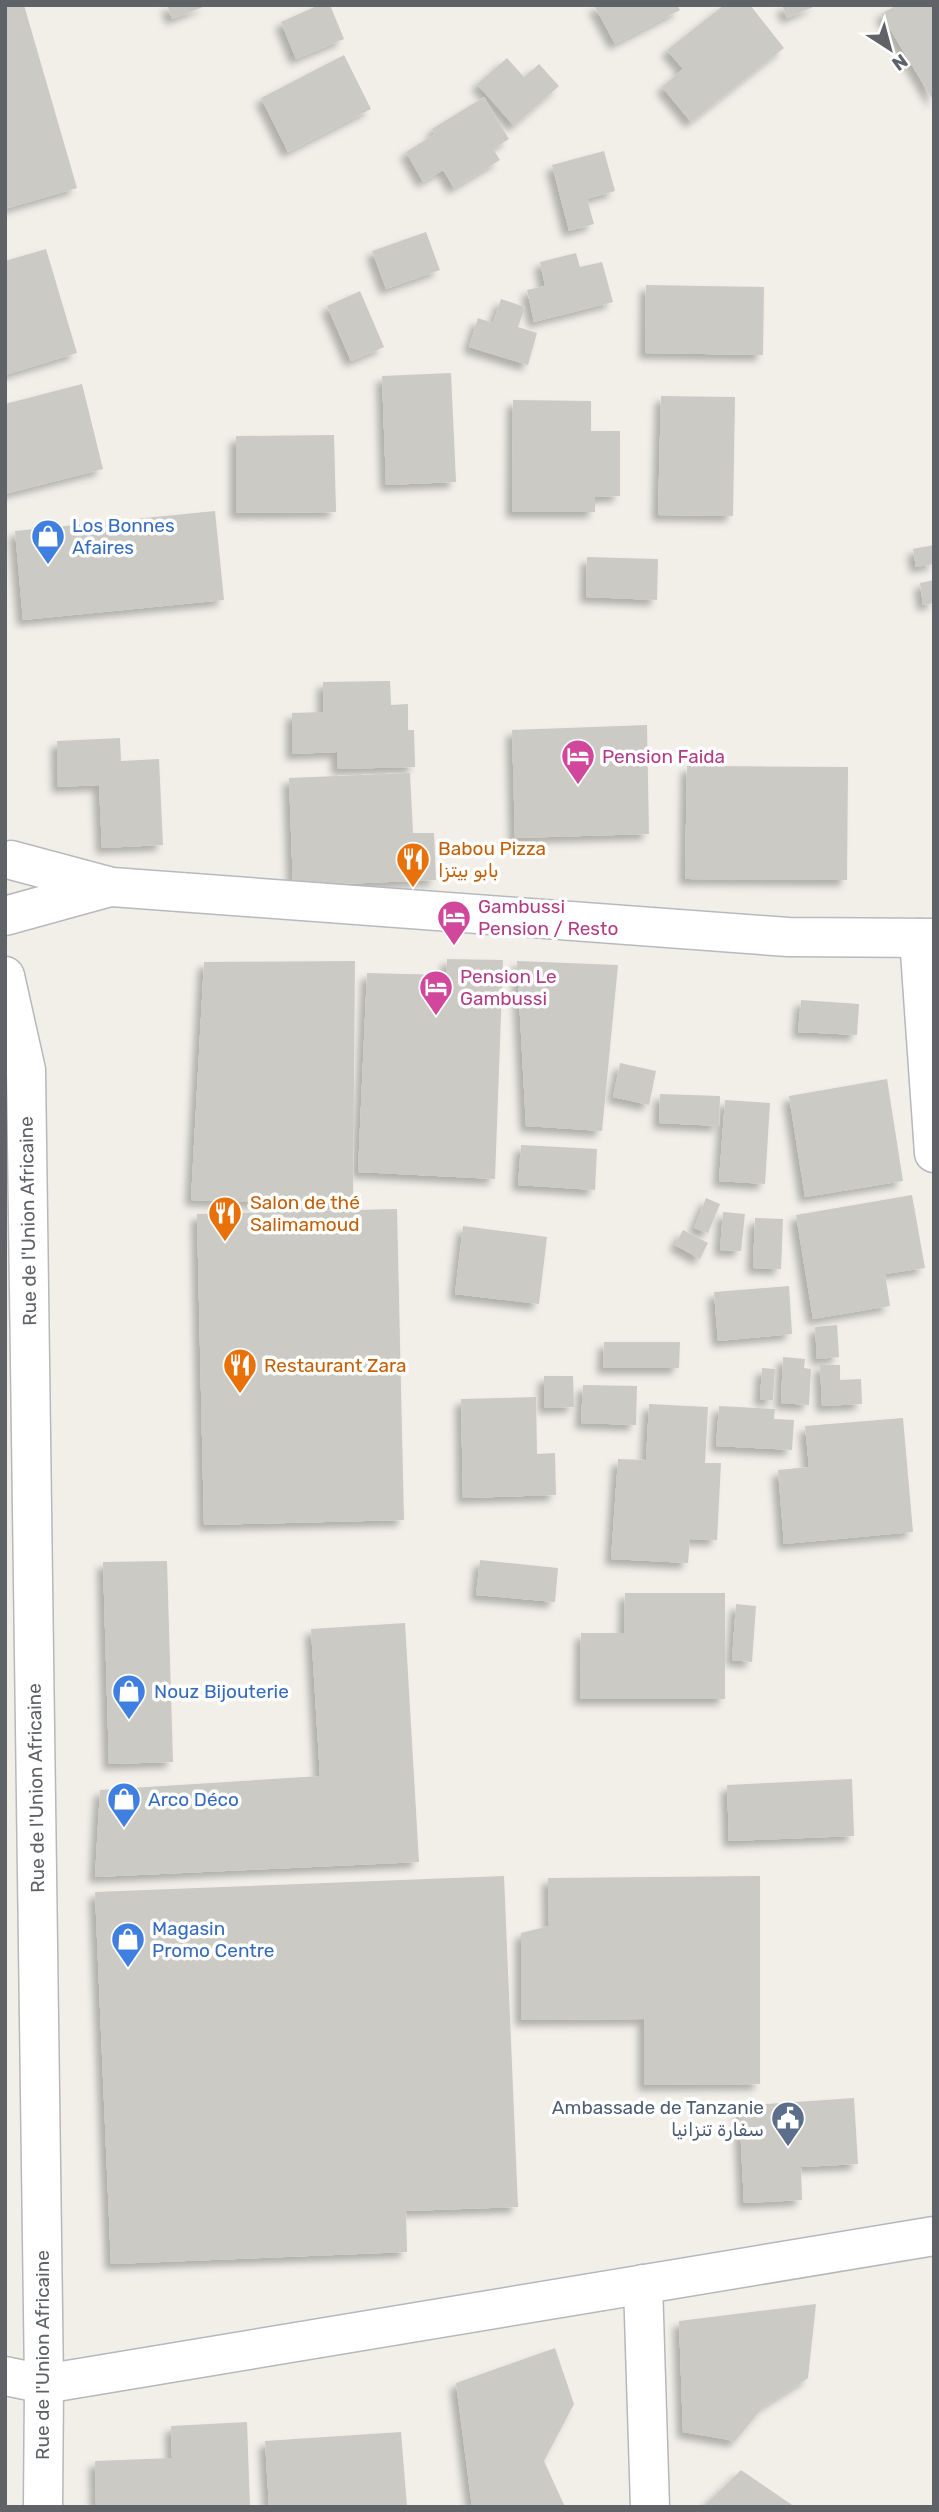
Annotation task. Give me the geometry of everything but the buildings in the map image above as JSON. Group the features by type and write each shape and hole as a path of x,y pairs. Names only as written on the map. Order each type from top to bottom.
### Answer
{"street":[{"path":"5,916 15,889 8,856 112,887 788,937 926,938 934,1153"},
{"path":"5,916 112,887"},
{"name":"Rue de l'Union Africaine","path":"5,976 26,1070 44,2384 43,2507"},
{"name":"Rue de l'Union Africaine","path":"5,1034 26,1070"},
{"path":"5,2376 44,2384 934,2236"},
{"path":"643,2284 650,2507"}],"place":[{"name":"Los Bonnes Afaires","path":"48,566"},
{"name":"Pension Faida","path":"578,786"},
{"name":"Babou Pizza بابو بيتزا","path":"413,889"},
{"name":"Gambussi Pension / Resto","path":"454,947"},
{"name":"Pension Le Gambussi","path":"436,1017"},
{"name":"Salon de thé Salimamoud","path":"225,1243"},
{"name":"Restaurant Zara","path":"240,1395"},
{"name":"Nouz Bijouterie","path":"129,1721"},
{"name":"Arco Déco","path":"124,1829"},
{"name":"Magasin Promo Centre","path":"128,1969"},
{"name":"Ambassade de Tanzanie سفارة تنزانيا","path":"788,2148"}]}
